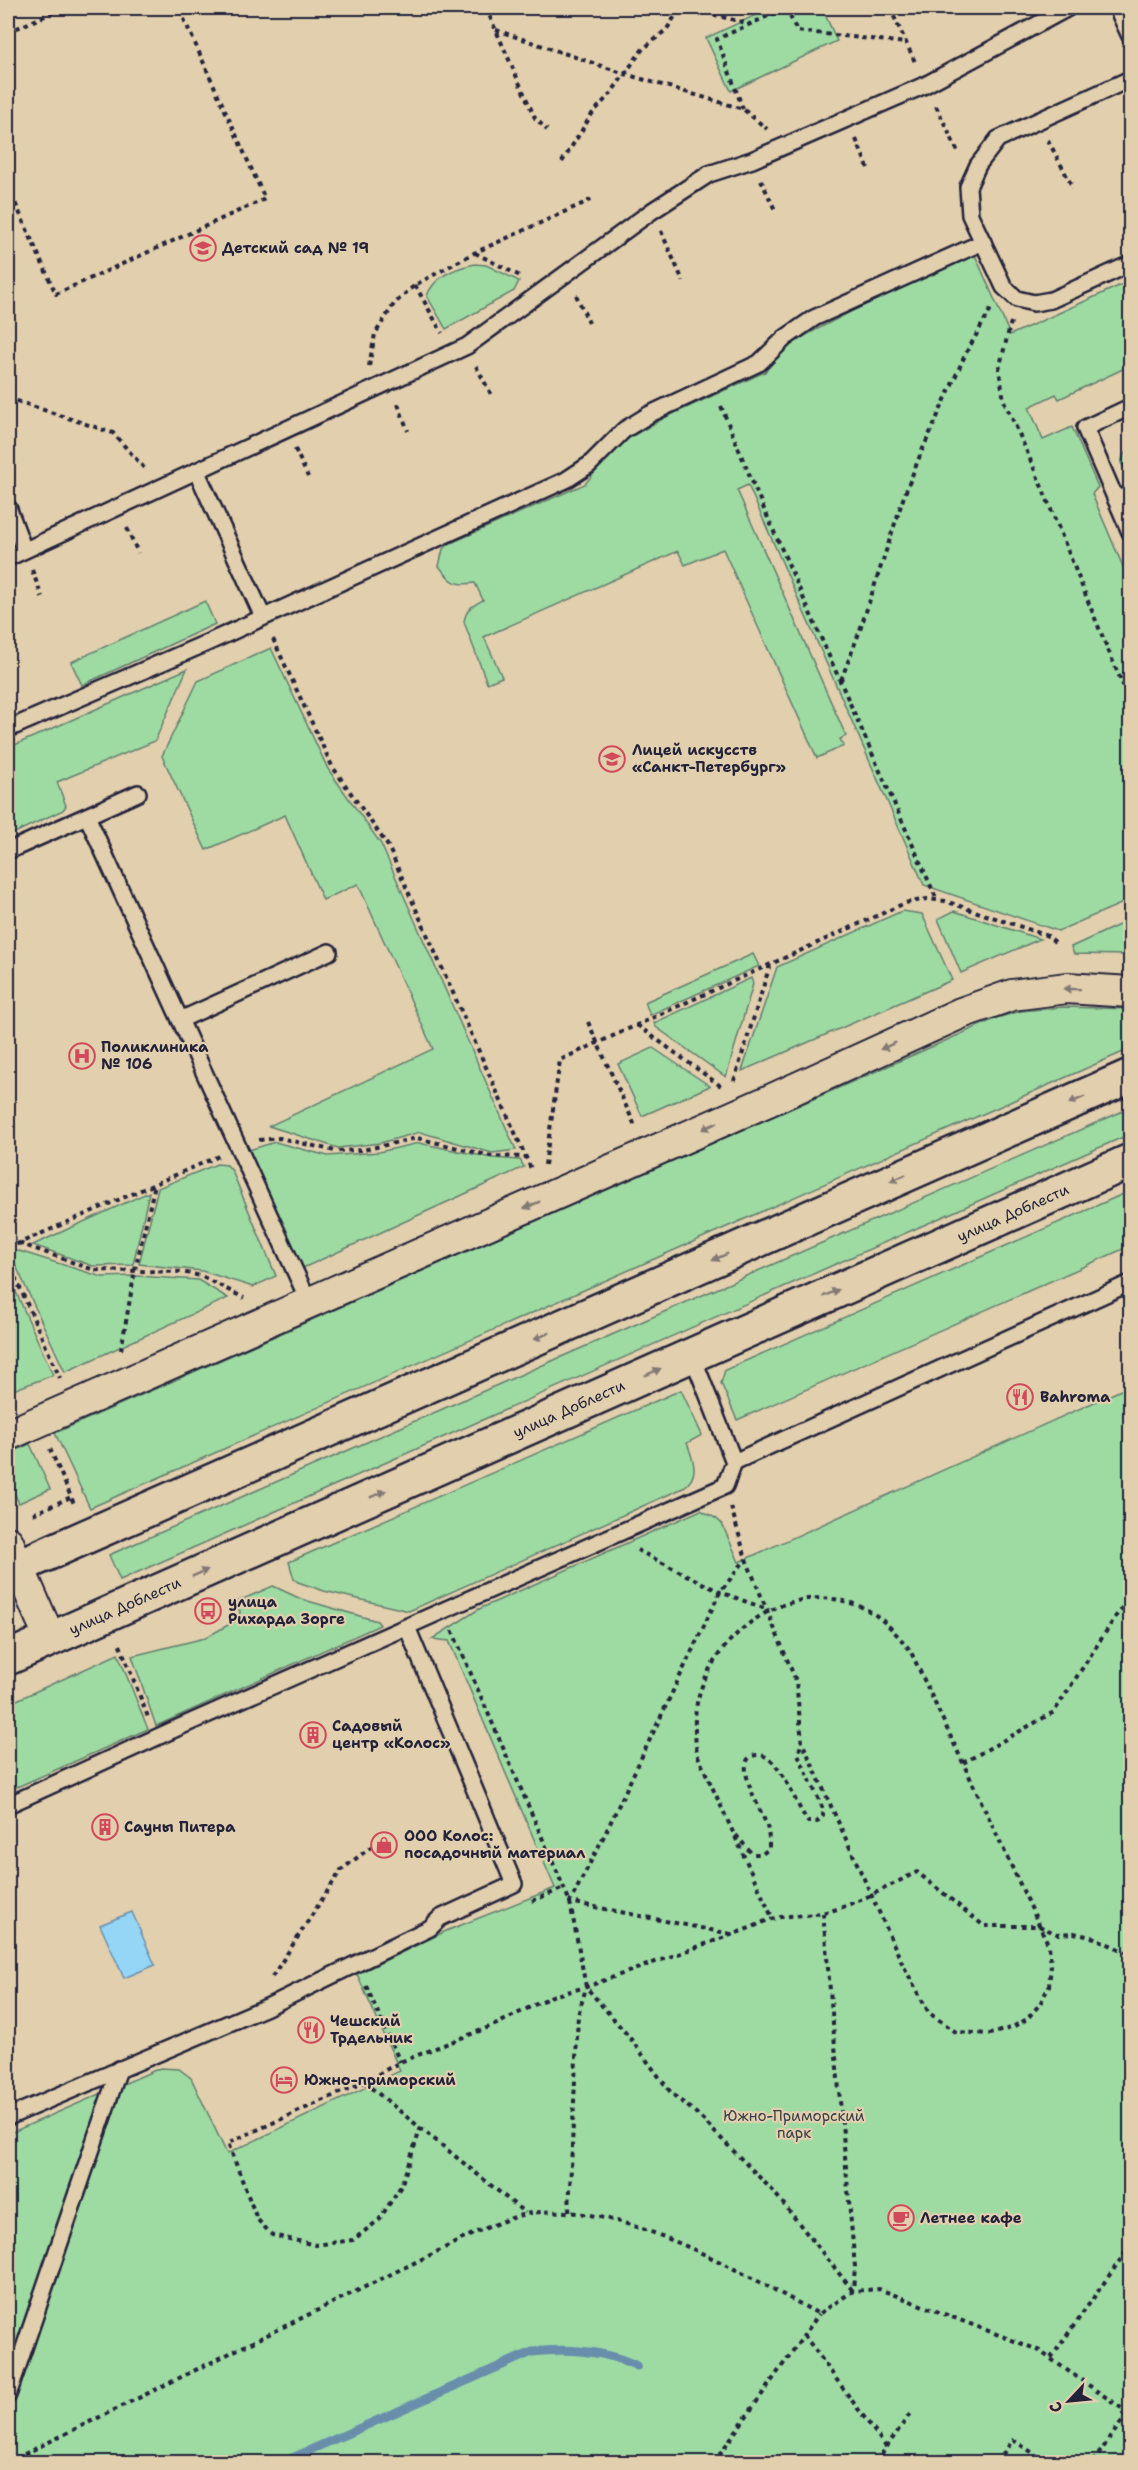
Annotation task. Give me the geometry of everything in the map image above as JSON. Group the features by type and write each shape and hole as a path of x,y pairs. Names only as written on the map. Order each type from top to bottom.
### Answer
{"main road":[{"path":"11,1560 1131,1076"},
{"name":"улица Доблести","path":"8,1658 1131,1161"}],"street":[{"path":"8,1435 961,1013 1012,995 1067,988 1131,992"},
{"path":"11,1560 50,1639"}],"lane":[{"path":"8,558 467,346 652,211 709,174 752,160 926,85 1068,8"},
{"path":"1117,8 1131,36"},
{"path":"1131,79 998,139 978,165 968,187 970,215 1004,287 1017,299 1034,303 1051,300 1131,264"},
{"path":"8,729 566,480 589,465 624,430 650,414 759,363 785,338 814,318 983,242"},
{"path":"1131,407 1084,428 1123,497 1131,532"},
{"path":"197,472 263,617"},
{"path":"8,507 24,550"},
{"path":"8,851 138,793"},
{"path":"87,816 309,1302"},
{"path":"180,1020 329,952"},
{"path":"734,1462 1131,1283"},
{"path":"8,1805 725,1486 734,1462 692,1355"},
{"path":"8,2117 267,2007 430,1928 440,1918 514,1884 407,1627"},
{"path":"8,2395 119,2069"}],"path":[{"path":"8,32 63,8"},
{"path":"8,187 56,294 265,200 179,8"},
{"path":"486,8 535,118 547,130"},
{"path":"562,162 592,114 642,50 667,28 680,8"},
{"path":"687,8 750,24"},
{"path":"743,110 717,39 786,8 796,31 907,43 890,8"},
{"path":"496,30 625,74 743,110 787,145"},
{"path":"926,85 971,180"},
{"path":"847,119 868,168"},
{"path":"1038,121 1073,188"},
{"path":"752,160 775,210"},
{"path":"364,393 375,334 394,304 415,285 474,253 595,198"},
{"path":"652,211 683,281"},
{"path":"474,253 546,289"},
{"path":"567,275 589,323"},
{"path":"415,285 452,352"},
{"path":"841,681 904,496 921,453 966,353 996,301"},
{"path":"1013,316 999,369 1004,401 1081,581 1099,631 1131,701"},
{"path":"467,346 491,394"},
{"path":"712,386 937,900"},
{"path":"8,398 113,433 161,488"},
{"path":"263,617 332,766 388,846 534,1174"},
{"path":"545,1169 560,1060 905,903 927,899 937,900 1048,936 1056,943"},
{"path":"733,1086 770,964"},
{"path":"588,1022 636,1128"},
{"path":"637,1026 725,1089"},
{"path":"8,1248 262,1139 280,1137 335,1151 354,1150 417,1138 491,1156 526,1157"},
{"path":"120,1357 135,1270 155,1184"},
{"path":"18,1243 94,1270 182,1272 201,1276 247,1300"},
{"path":"8,1261 62,1382"},
{"path":"49,1448 78,1513"},
{"path":"725,1486 746,1559 768,1610 796,1681 802,1742 903,1965 929,2013 956,2032 990,2034 1011,2028 1027,2019 1040,2004 1049,1986 1051,1965 1049,1946 910,1650 884,1620 859,1605 830,1598 797,1601 768,1610 742,1628 715,1660 702,1686 697,1704 694,1725 697,1754 772,1917"},
{"path":"33,1514 71,1497"},
{"path":"609,1537 720,1592 768,1610"},
{"path":"570,1902 605,1834 720,1592 746,1559"},
{"path":"963,1763 1054,1712 1118,1613 1131,1597"},
{"path":"444,1610 570,1902 586,1987 578,2015 569,2211"},
{"path":"120,1645 157,1738"},
{"path":"731,1827 752,1854 762,1854 769,1849 767,1825 745,1777 746,1763 751,1757 759,1755 768,1758 777,1768 808,1822 817,1822 823,1816 823,1809 798,1754 802,1742"},
{"path":"266,1985 340,1870 375,1844"},
{"path":"421,2127 401,2186 379,2220 353,2240 316,2245 272,2235 257,2220 228,2143 364,2082 400,2062 497,2024 552,1996 586,1987 772,1917 823,1913 871,1895 916,1872 984,1926 1039,1926 1057,1934 1074,1933 1095,1938 1131,1954"},
{"path":"570,1902 731,1934"},
{"path":"823,1913 855,2267 853,2291"},
{"path":"356,1964 400,2062"},
{"path":"586,1987 630,2038 672,2094 696,2113 773,2191 853,2291"},
{"path":"364,2082 526,2214"},
{"path":"8,2462 479,2231 526,2214 569,2211 619,2223 699,2250 819,2314"},
{"path":"1052,2358 1131,2246"},
{"path":"714,2463 819,2314 853,2291 879,2289 1038,2350 1130,2412 1093,2463"},
{"path":"804,2335 886,2447"},
{"path":"876,2463 910,2414"},
{"path":"997,2463 1013,2440 1047,2463"}],"green space":[{"path":"771,8 822,8 837,41 731,91 706,38"},
{"path":"975,255 1010,335 1130,281 1130,379 1125,368 1059,399 1056,394 1029,407 1043,440 1072,427 1098,487 1092,494 1130,583 1130,900 1058,931 924,885 748,485 737,490 846,736 840,739 844,746 817,758 723,549 685,565 678,551 484,637 502,677 487,683 464,622 470,608 483,600 475,583 454,582 439,566 443,549 451,543 585,484 620,443 664,418 765,372 787,347 808,334 873,300"},
{"path":"475,264 486,265 519,281 514,291 446,329 427,296 430,289 446,274"},
{"path":"1130,449 1130,473 1121,463 1124,454"},
{"path":"205,601 215,624 82,685 71,662"},
{"path":"271,648 328,769 381,844 516,1150 492,1153 420,1132 380,1143 338,1148 269,1126 433,1049 358,884 323,900 285,815 206,850 162,756 198,681"},
{"path":"187,669 155,741 57,782 66,806 63,810 8,836 8,748"},
{"path":"902,911 922,914 952,980 742,1071 777,967"},
{"path":"954,911 1040,939 961,973 938,919"},
{"path":"1130,920 1130,955 1074,954 1071,947"},
{"path":"753,954 759,966 650,1015 645,1002"},
{"path":"751,978 753,984 726,1077 656,1027 654,1023"},
{"path":"1064,1007 1130,1009 1130,1049 90,1508 55,1433 997,1018 1021,1011"},
{"path":"653,1048 710,1086 642,1116 618,1064"},
{"path":"1130,1108 1130,1134 120,1580 109,1555"},
{"path":"275,1142 328,1156 379,1152 419,1143 492,1158 520,1160 524,1167 303,1268 249,1150"},
{"path":"217,1164 227,1165 232,1171 276,1276 253,1287 202,1271 139,1264 158,1188"},
{"path":"1130,1191 1130,1246 737,1420 721,1383 725,1370"},
{"path":"149,1192 133,1265 93,1266 33,1245"},
{"path":"19,1251 102,1277 137,1276 198,1280 228,1298 65,1372 11,1255"},
{"path":"8,1274 53,1375 8,1392"},
{"name":"Южно-Приморский парк","path":"1130,1386 1130,2462 8,2462 8,2134 160,2068 179,2069 191,2078 227,2154 400,2071 357,1974 446,1931 555,1888 449,1641 432,1639 479,1609 701,1510 722,1524 739,1562"},
{"path":"681,1390 702,1435 687,1443 694,1473 689,1483 683,1488 409,1611 324,1591 294,1579 289,1562"},
{"path":"30,1444 50,1489 19,1503 8,1481 8,1454"},
{"path":"273,1586 301,1599 377,1621 380,1625 156,1726 132,1656 205,1638 239,1619 240,1611 234,1603"},
{"path":"118,1654 148,1729 8,1791 8,1704"}],"water":[{"path":"132,1912 155,1965 124,1978 100,1925"}],"waterway":[{"path":"283,2462 532,2352 559,2350 599,2353 637,2366"}],"place":[{"name":"Детский сад № 19","path":"203,248"},
{"name":"Лицей искусств «Санкт-Петербург»","path":"612,759"},
{"name":"Поликлиника № 106","path":"82,1056"},
{"name":"Bahroma","path":"1020,1397"},
{"name":"улица Рихарда Зорге","path":"208,1611"},
{"name":"Садовый центр «Колос»","path":"313,1735"},
{"name":"Сауны Питера","path":"105,1827"},
{"name":"ООО Колос: посадочный материал","path":"384,1845"},
{"name":"Чешский Трдельник","path":"311,2030"},
{"name":"Южно-приморский","path":"284,2080"},
{"name":"Летнее кафе","path":"901,2218"}]}
